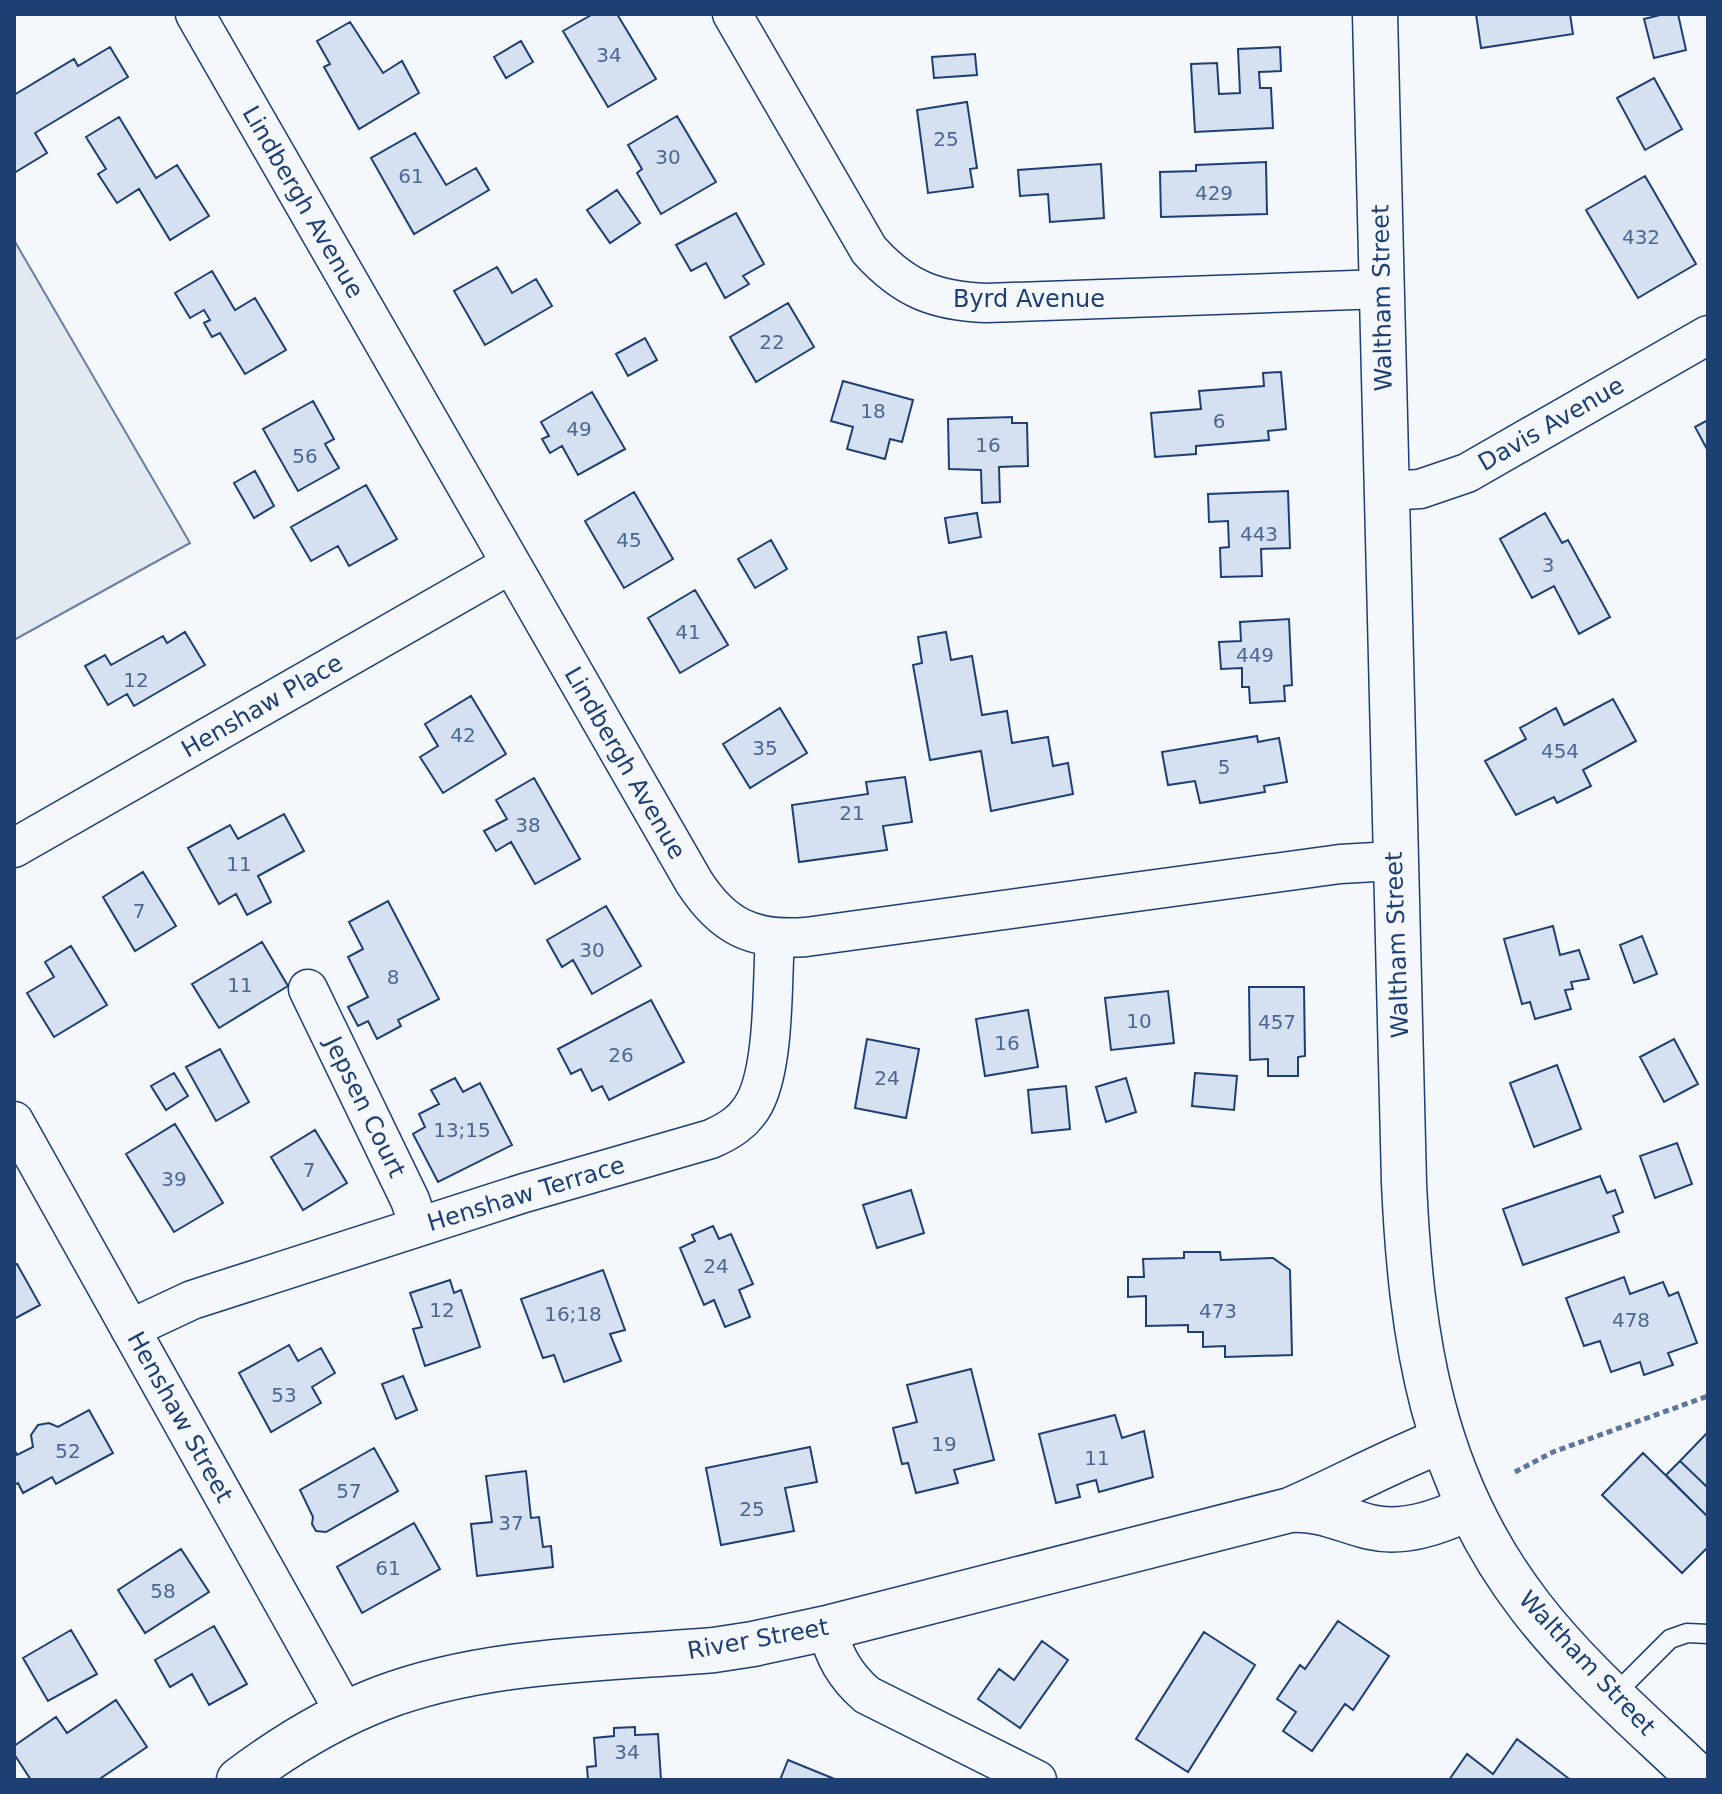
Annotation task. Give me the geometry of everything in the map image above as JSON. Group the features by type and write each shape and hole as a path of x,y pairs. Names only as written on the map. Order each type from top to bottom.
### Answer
{"main road":[{"name":"Waltham Street","path":"1375,14 1394,861 1408,1264 1421,1357 1441,1441 1469,1508 1498,1561 1532,1609 1574,1656 1700,1779"},
{"name":"River Street","path":"239,1780 306,1734 345,1713 409,1689 478,1673 714,1650 827,1628 1290,1510 1441,1441"},
{"name":"River Street","path":"1290,1510 1322,1512 1373,1528 1397,1529 1433,1523 1469,1508"}],"street":[{"name":"Lindbergh Avenue","path":"195,14 702,895 721,917 758,935 806,937 1325,866 1394,861"},
{"name":"Byrd Avenue","path":"732,14 869,250 901,279 938,299 986,303 1382,289"},
{"name":"Davis Avenue","path":"1386,491 1420,489 1467,473 1708,335"},
{"name":"Henshaw Place","path":"14,848 511,564"},
{"name":"Henshaw Terrace","path":"130,1329 192,1300 419,1226 711,1139 732,1129 747,1113 760,1090 768,1044 775,937"},
{"name":"Jepsen Court","path":"308,989 410,1200 419,1226"},
{"name":"Henshaw Street","path":"14,1121 345,1713"},
{"path":"827,1628 839,1664 851,1681 867,1695 1037,1780"}],"lane":[{"path":"1614,1695 1670,1639 1687,1633 1708,1634"}],"path":[{"path":"1515,1472 1553,1452 1708,1396"}],"shaded area":[{"path":"14,240 190,543 14,640"}],"building":[{"path":"593,14 617,14 656,79 608,107 563,31"},
{"path":"1476,14 1570,14 1573,34 1481,48"},
{"path":"1678,14 1686,50 1654,58 1644,19"},
{"path":"350,22 383,73 402,61 419,93 359,129 324,67 330,64 317,41"},
{"path":"521,41 533,62 506,78 494,57"},
{"path":"110,47 128,77 35,133 47,153 14,173 14,95 74,59 78,66"},
{"path":"1280,47 1281,71 1259,72 1260,88 1271,88 1273,128 1195,132 1191,64 1217,63 1219,94 1240,93 1238,49"},
{"path":"975,54 977,75 934,78 932,57"},
{"path":"1654,78 1682,129 1645,150 1617,98"},
{"path":"967,102 977,168 970,169 973,187 928,193 917,110"},
{"path":"677,116 716,182 661,214 637,173 642,169 628,145"},
{"path":"119,117 156,178 177,165 209,216 170,240 139,189 117,203 98,174 106,169 86,137"},
{"path":"415,133 446,185 476,168 489,190 414,234 371,158"},
{"path":"1266,162 1267,214 1161,217 1160,172 1196,171 1196,165"},
{"path":"1101,164 1104,218 1050,222 1048,194 1020,196 1018,170"},
{"path":"1645,176 1696,264 1638,298 1586,210"},
{"path":"617,190 640,223 610,243 587,210"},
{"path":"736,213 764,264 743,276 749,284 725,298 706,263 691,271 676,245"},
{"path":"497,267 512,293 536,279 552,306 485,345 454,291"},
{"path":"212,271 235,310 255,298 286,350 245,374 220,333 212,337 204,323 210,320 204,310 190,318 175,293"},
{"path":"788,303 814,347 756,382 730,337"},
{"path":"645,338 657,360 628,376 616,354"},
{"path":"1281,372 1286,429 1268,431 1269,440 1196,446 1196,454 1155,457 1151,413 1201,409 1199,391 1264,386 1263,373"},
{"path":"843,381 913,400 902,442 890,439 885,459 847,449 853,427 831,421"},
{"path":"592,392 625,449 578,475 562,446 550,453 542,439 549,436 541,422"},
{"path":"313,401 334,439 325,444 339,468 298,491 263,429"},
{"path":"1012,417 1012,423 1027,423 1028,466 999,467 1000,502 982,503 981,470 949,469 948,419"},
{"path":"1708,420 1708,451 1695,427"},
{"path":"255,471 274,506 254,518 234,483"},
{"path":"366,485 397,539 349,566 338,546 311,561 291,527"},
{"path":"1288,491 1290,548 1261,549 1262,576 1221,577 1220,548 1229,547 1228,521 1209,522 1208,494"},
{"path":"634,492 673,559 624,588 585,521"},
{"path":"977,513 981,537 949,543 945,518"},
{"path":"1545,513 1562,543 1568,540 1610,617 1579,634 1554,586 1532,598 1500,539"},
{"path":"771,540 787,569 755,588 738,559"},
{"path":"695,590 728,645 680,673 648,618"},
{"path":"1289,619 1292,685 1284,686 1285,701 1250,703 1249,687 1242,687 1242,668 1221,669 1219,642 1241,641 1240,622"},
{"path":"185,632 205,665 134,706 127,694 108,705 85,666 105,655 111,665 163,636 167,643"},
{"path":"946,632 951,660 972,656 982,715 1007,711 1012,743 1048,737 1053,766 1068,763 1073,794 991,811 981,751 930,760 913,665 922,663 918,637"},
{"path":"471,696 506,754 443,793 420,757 438,746 425,724"},
{"path":"1613,699 1636,741 1583,770 1591,786 1557,803 1554,797 1516,815 1485,761 1526,739 1520,728 1556,708 1564,725"},
{"path":"780,708 807,753 750,788 723,744"},
{"path":"1257,736 1258,742 1279,738 1287,782 1264,786 1265,792 1200,803 1195,781 1168,785 1162,752"},
{"path":"905,777 912,822 883,826 887,850 799,862 792,805 868,794 866,782"},
{"path":"534,778 580,859 535,884 511,842 496,851 484,831 507,819 496,800"},
{"path":"284,814 304,851 258,876 271,902 247,915 236,894 219,904 188,848 230,825 238,839"},
{"path":"143,872 176,926 135,951 103,897"},
{"path":"388,901 439,999 398,1020 401,1026 377,1039 368,1021 358,1026 348,1007 368,997 348,957 363,949 349,922"},
{"path":"606,906 641,966 592,994 573,960 562,967 547,940"},
{"path":"1553,926 1560,955 1579,950 1589,979 1571,982 1573,989 1565,990 1571,1009 1535,1019 1530,1002 1522,1004 1504,939"},
{"path":"1642,936 1657,974 1634,983 1620,945"},
{"path":"262,942 288,986 219,1028 192,984"},
{"path":"71,946 107,1005 54,1037 27,993 54,977 45,962"},
{"path":"1249,987 1304,987 1305,1056 1298,1057 1298,1076 1268,1076 1268,1059 1250,1060"},
{"path":"1168,991 1174,1043 1111,1050 1105,998"},
{"path":"651,1000 684,1062 609,1100 602,1086 592,1091 581,1069 571,1074 558,1049"},
{"path":"1028,1010 1038,1067 985,1076 976,1019"},
{"path":"867,1039 919,1049 906,1118 855,1108"},
{"path":"1674,1039 1698,1084 1664,1102 1640,1057"},
{"path":"220,1049 249,1102 216,1121 186,1067"},
{"path":"1557,1065 1581,1129 1534,1147 1510,1083"},
{"path":"174,1073 188,1096 166,1110 151,1086"},
{"path":"1195,1073 1237,1076 1234,1110 1192,1106"},
{"path":"455,1078 463,1092 480,1083 512,1145 438,1182 413,1134 425,1127 419,1114 439,1104 431,1090"},
{"path":"1126,1078 1136,1112 1106,1122 1096,1087"},
{"path":"1066,1086 1070,1129 1032,1133 1028,1090"},
{"path":"175,1124 223,1203 174,1232 126,1154"},
{"path":"315,1130 347,1183 303,1210 271,1157"},
{"path":"1677,1143 1692,1184 1655,1198 1640,1156"},
{"path":"1600,1176 1607,1193 1615,1190 1623,1212 1613,1216 1619,1232 1523,1265 1503,1209"},
{"path":"911,1190 924,1233 877,1248 863,1205"},
{"path":"713,1226 719,1239 731,1234 753,1284 739,1290 750,1317 725,1327 714,1300 704,1305 680,1248 695,1241 692,1235"},
{"path":"1184,1252 1220,1252 1221,1260 1273,1258 1290,1270 1292,1355 1225,1357 1225,1346 1203,1347 1203,1332 1188,1332 1188,1325 1146,1326 1146,1296 1128,1297 1128,1277 1144,1277 1143,1259 1184,1258"},
{"path":"17,1264 40,1305 14,1319 14,1265"},
{"path":"603,1270 625,1330 610,1334 621,1361 564,1382 554,1355 543,1358 521,1299"},
{"path":"1624,1277 1630,1294 1663,1282 1669,1296 1678,1292 1697,1343 1668,1353 1673,1365 1644,1375 1640,1362 1611,1372 1600,1341 1584,1346 1566,1298"},
{"path":"450,1280 454,1293 461,1290 480,1347 425,1366 413,1329 422,1327 410,1293"},
{"path":"289,1345 298,1361 321,1348 335,1373 312,1387 321,1403 271,1432 239,1373"},
{"path":"971,1369 994,1460 954,1470 958,1483 916,1493 908,1463 902,1464 893,1428 917,1422 907,1385"},
{"path":"403,1376 417,1410 396,1419 382,1384"},
{"path":"89,1410 113,1453 56,1484 52,1477 23,1493 18,1483 14,1485 14,1449 17,1455 33,1447 31,1435 38,1425 49,1423 58,1427"},
{"path":"1115,1415 1122,1438 1144,1431 1153,1477 1099,1492 1096,1480 1077,1485 1080,1497 1056,1503 1039,1434"},
{"path":"1708,1432 1708,1488 1680,1461"},
{"path":"810,1447 817,1482 785,1488 794,1531 721,1545 706,1468"},
{"path":"374,1448 398,1491 326,1532 316,1531 300,1490"},
{"path":"1643,1453 1708,1517 1708,1547 1682,1573 1602,1495"},
{"path":"1680,1461 1708,1488 1708,1517 1666,1475"},
{"path":"526,1471 531,1518 539,1517 543,1547 551,1546 553,1567 477,1576 471,1524 492,1522 486,1476"},
{"path":"414,1523 440,1569 362,1613 337,1567"},
{"path":"181,1549 209,1592 145,1633 118,1590"},
{"path":"1338,1621 1389,1656 1353,1710 1345,1704 1312,1751 1283,1731 1296,1712 1277,1699 1300,1665 1305,1669"},
{"path":"214,1626 247,1684 209,1705 192,1674 170,1687 155,1660"},
{"path":"71,1630 97,1674 48,1701 23,1658"},
{"path":"1204,1632 1255,1665 1188,1772 1136,1739"},
{"path":"1042,1641 1068,1660 1020,1728 978,1699 999,1669 1014,1680"},
{"path":"116,1700 147,1747 98,1780 31,1780 14,1754 14,1746 56,1717 67,1733"},
{"path":"635,1727 635,1735 658,1734 661,1780 588,1780 587,1767 596,1766 594,1738 614,1736 614,1728"},
{"path":"1517,1739 1568,1778 1449,1780 1467,1754 1493,1774"},
{"path":"788,1760 837,1780 780,1780"}]}
